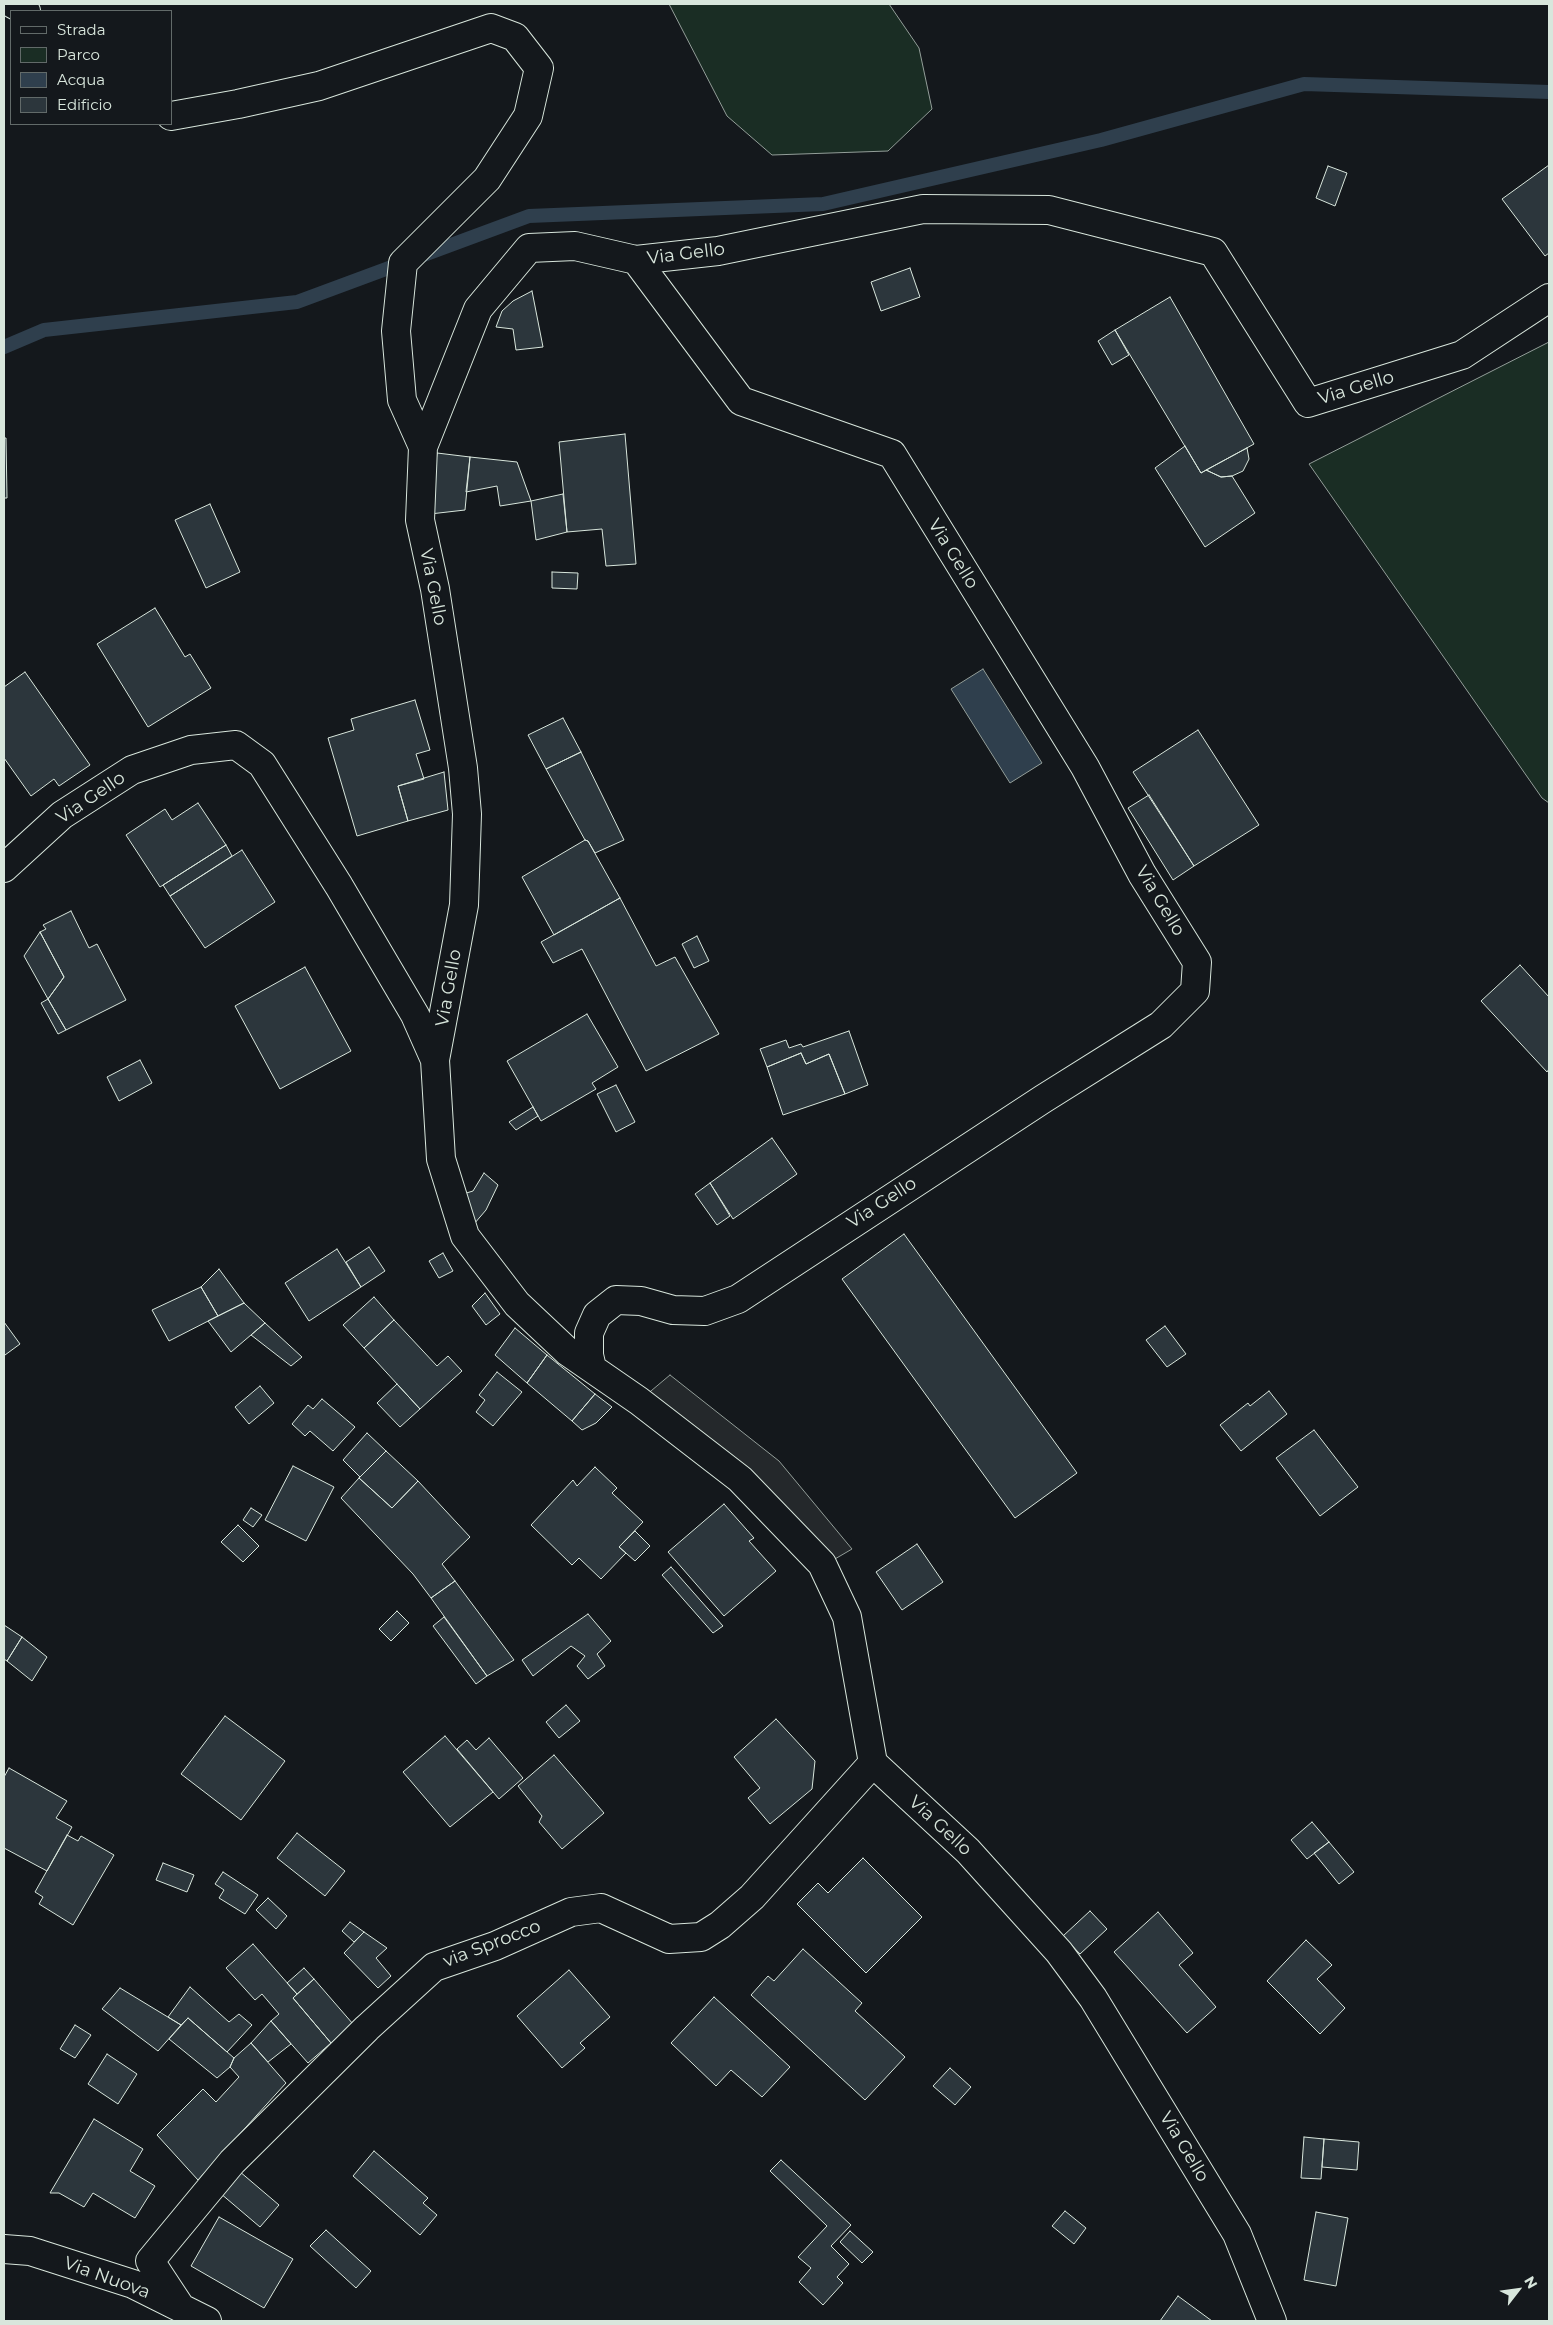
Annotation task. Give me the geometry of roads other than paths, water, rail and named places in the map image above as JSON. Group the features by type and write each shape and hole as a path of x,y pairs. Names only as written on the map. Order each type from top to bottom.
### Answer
{"street":[{"path":"13,4 24,10"},
{"path":"172,116 238,104 318,86 491,28 515,37 540,68 528,116 487,179 403,263 396,331 402,400 423,447"},
{"name":"Via Gello","path":"1272,2321 1237,2234 1093,1998 1059,1952 968,1851 872,1762 847,1617 822,1564 740,1479 639,1400 568,1352 518,1304 465,1236 442,1159 436,1060 464,905 467,814 463,768 435,589 420,520 423,447 478,309 530,248 575,246 636,260 718,251 923,209 1049,210 1213,252 1308,403 1462,355 1549,298"},
{"name":"Via Gello","path":"592,1368 589,1355 589,1332 597,1315 616,1300 642,1301 673,1310 705,1311 738,1299 913,1183 1161,1025 1195,992 1197,962 1142,874 1085,768 892,454 740,401 636,260"},
{"name":"Via Gello","path":"4,868 62,815 132,770 191,750 236,745 262,764 339,886 415,1015 436,1060"},
{"name":"via Sprocco","path":"181,2308 150,2261 232,2162 367,2028 434,1966 495,1946 571,1912 601,1908 669,1939 701,1937 720,1925 752,1897 872,1762"},
{"name":"Via Nuova","path":"4,2248 30,2251 133,2284 207,2321"}],"water":[{"path":"983,669 1042,763 1010,783 951,689"}],"waterway":[{"path":"4,347 44,330 297,302 529,216 823,204 1101,140 1304,84 1549,92"}]}
